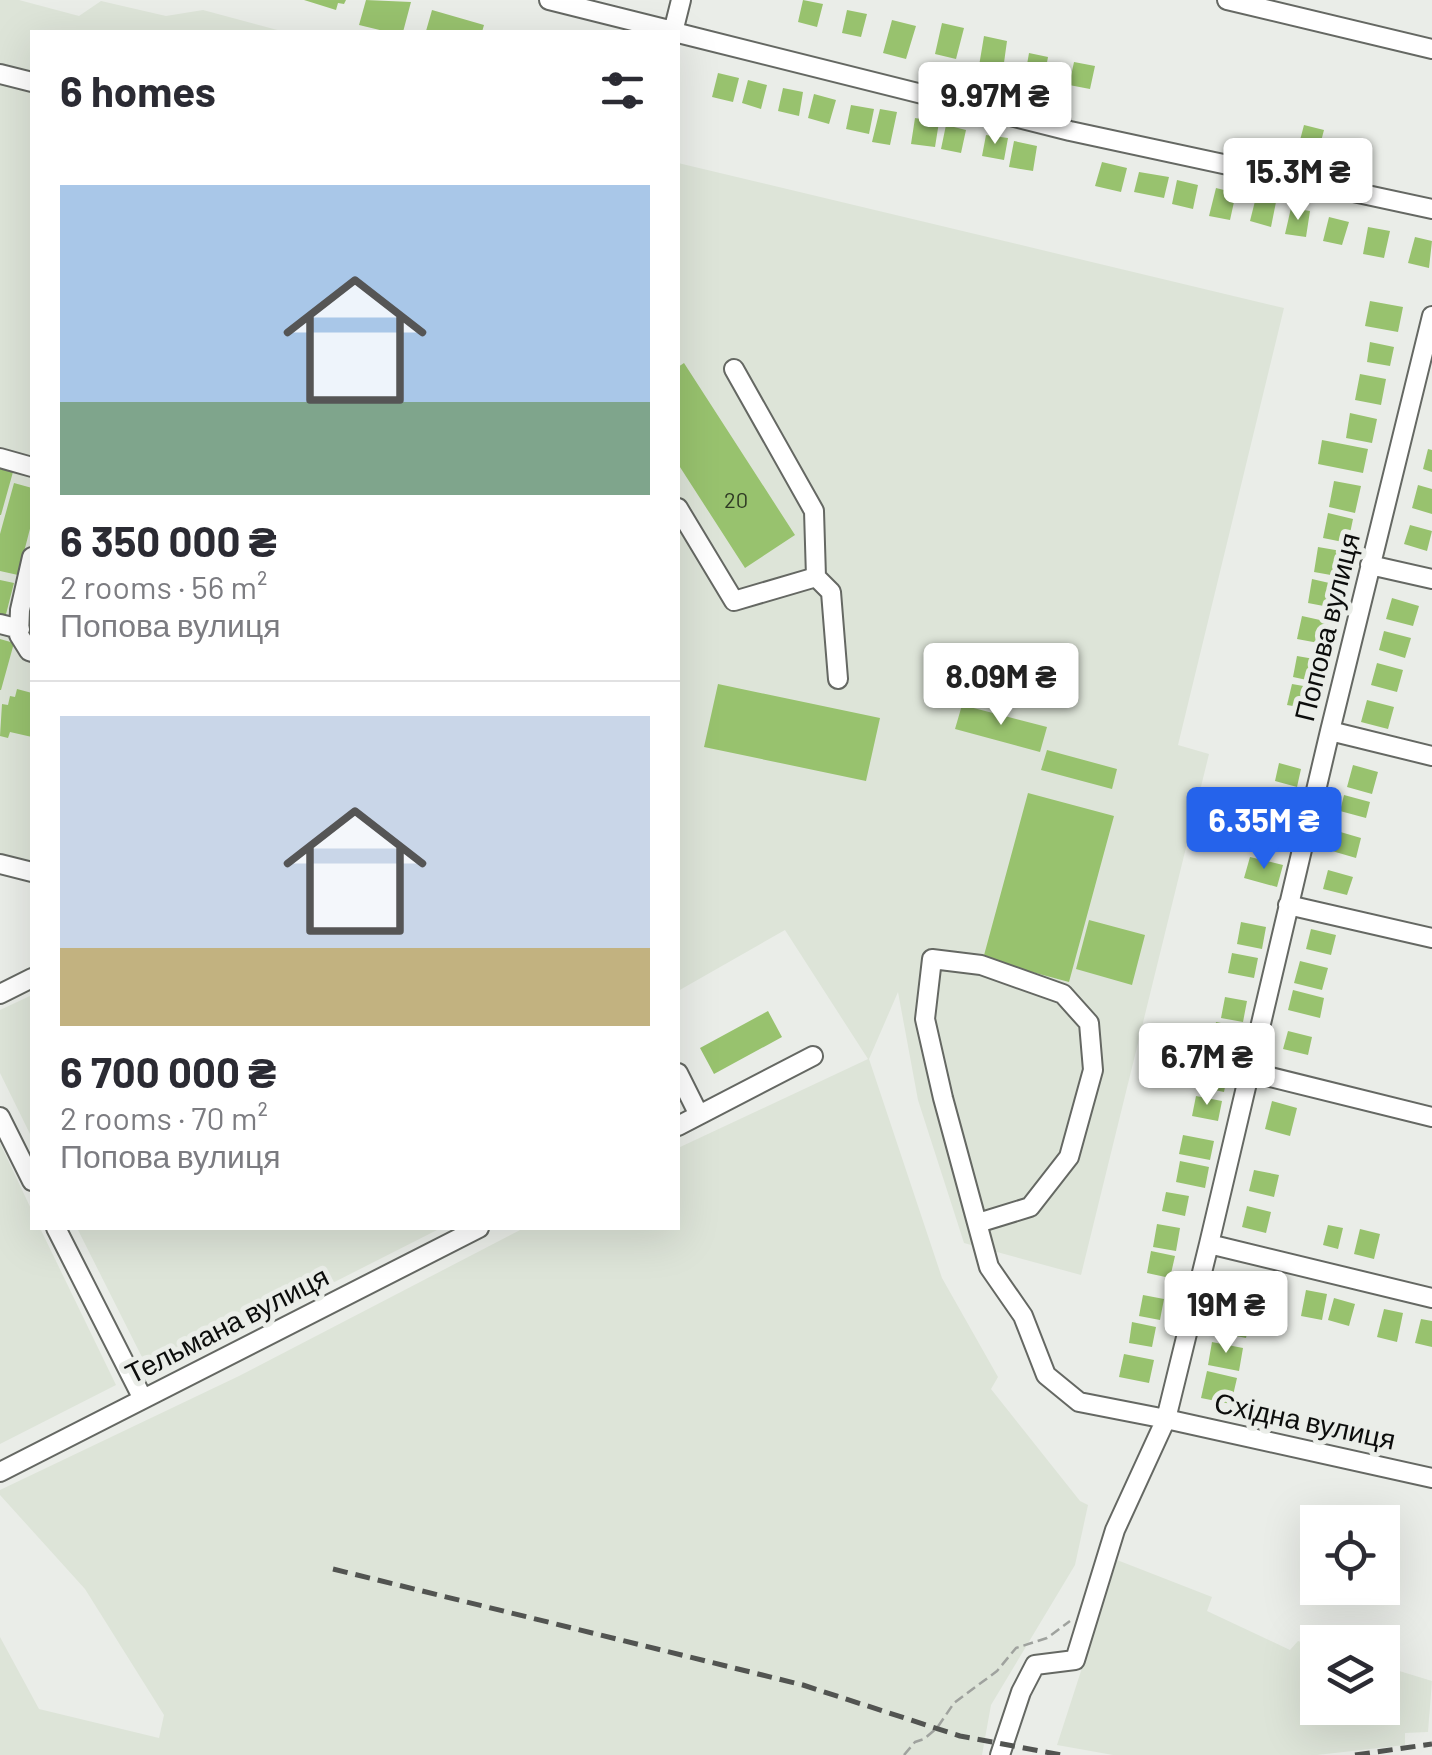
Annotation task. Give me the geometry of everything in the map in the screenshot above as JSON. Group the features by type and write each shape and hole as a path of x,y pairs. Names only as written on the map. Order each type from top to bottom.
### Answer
{"street":[{"path":"552,0 667,30"},
{"path":"675,30 681,0"},
{"path":"1226,0 1432,49"},
{"path":"680,33 1070,131 1432,209"},
{"path":"0,74 30,82"},
{"name":"Попова вулиця","path":"1000,1755 1021,1692 1035,1665 1075,1660 1114,1530 1166,1419 1432,316"},
{"path":"734,369 814,511 816,578 831,592 838,679"},
{"path":"1413,396 1432,400"},
{"path":"0,458 30,466"},
{"path":"680,511 734,601 816,578"},
{"path":"1370,565 1432,579"},
{"path":"30,567 20,610 20,636 30,651"},
{"path":"0,624 20,628"},
{"path":"1330,731 1432,756"},
{"path":"0,864 30,872"},
{"path":"1288,905 1432,938"},
{"name":"Східна вулиця","path":"978,1223 1030,1207 1069,1157 1093,1070 1089,1023 1062,994 980,965 932,958 925,1020 988,1267 1022,1316 1046,1375 1079,1402 1432,1478"},
{"path":"0,994 30,979"},
{"path":"680,1125 813,1056"},
{"path":"1250,1072 1432,1117"},
{"path":"680,1077 700,1114"},
{"path":"0,1118 30,1177"},
{"path":"57,1230 143,1399"},
{"name":"Тельмана вулиця","path":"0,1472 475,1230"},
{"path":"1210,1244 1432,1298"}],"path":[{"path":"904,1755 915,1742 937,1728 954,1703 997,1671 1016,1648 1047,1638 1092,1604"}],"shaded area":[{"path":"0,0 19,0 79,16 101,1 166,16 203,10 278,30 30,30 30,863 0,856"},
{"path":"680,163 1284,308 1178,745 1209,754 1081,1275 964,1243 918,1100 898,992 869,1059 942,1278 998,1377 991,1389 1080,1501 1088,1505 1075,1565 991,1705 982,1755 0,1755 0,1637 39,1709 159,1738 164,1715 85,1589 0,1495 0,1490 239,1376 520,1230 680,1230 680,1147 868,1059 785,930 680,990"},
{"path":"30,996 30,1134 0,1073 0,1010"},
{"path":"0,1143 30,1207 30,1230 41,1230 116,1385 0,1444"},
{"path":"78,1230 437,1230 151,1375"},
{"path":"1117,1560 1212,1597 1207,1611 1290,1650 1300,1642 1300,1725 1400,1725 1400,1671 1432,1681 1428,1732 1405,1733 1405,1745 1317,1755 1113,1755 1057,1745"}],"building":[{"path":"304,0 346,0 344,4 338,3 336,10"},
{"path":"366,0 411,2 404,30 359,25"},
{"path":"803,0 823,4 817,27 798,22"},
{"path":"432,10 484,25 483,30 426,30"},
{"path":"847,10 867,14 861,37 842,33"},
{"path":"892,20 916,26 906,59 883,53"},
{"path":"942,23 964,28 956,59 935,54"},
{"path":"984,36 1007,41 1003,70 979,66"},
{"path":"1029,53 1048,57 1044,79 1025,76"},
{"path":"1074,62 1095,66 1090,89 1069,85"},
{"path":"718,73 739,78 733,102 712,97"},
{"path":"748,80 767,85 761,109 742,103"},
{"path":"783,88 803,92 799,116 778,111"},
{"path":"814,94 836,100 829,124 808,118"},
{"path":"851,105 874,109 869,134 846,129"},
{"path":"880,109 897,112 890,145 872,142"},
{"path":"915,118 939,122 935,147 911,144"},
{"path":"946,125 966,130 961,153 941,149"},
{"path":"1304,125 1324,130 1319,149 1299,144"},
{"path":"986,135 1008,138 1004,160 982,156"},
{"path":"1014,141 1037,146 1033,171 1009,167"},
{"path":"1102,162 1127,168 1121,192 1095,186"},
{"path":"1139,172 1169,177 1164,198 1134,192"},
{"path":"1177,180 1198,185 1193,209 1172,204"},
{"path":"1216,188 1236,193 1230,220 1209,216"},
{"path":"1256,197 1276,202 1271,227 1250,221"},
{"path":"1291,208 1310,211 1306,237 1285,234"},
{"path":"1329,217 1349,222 1342,245 1323,241"},
{"path":"1368,227 1390,231 1384,258 1363,254"},
{"path":"1415,237 1432,241 1429,268 1408,263"},
{"path":"1370,301 1403,307 1398,332 1365,326"},
{"path":"1370,342 1394,347 1390,366 1367,362"},
{"path":"684,363 795,535 745,568 680,467 680,366"},
{"path":"1360,374 1386,379 1381,405 1355,400"},
{"path":"1350,413 1377,419 1372,443 1346,438"},
{"path":"1322,440 1368,449 1363,473 1318,464"},
{"path":"1428,449 1432,450 1432,472 1423,469"},
{"path":"0,468 13,472 1,515 0,515"},
{"path":"1334,481 1361,486 1355,513 1329,507"},
{"path":"14,483 30,487 30,529 18,575 0,571 0,534"},
{"path":"1418,485 1432,489 1432,514 1412,508"},
{"path":"1328,513 1353,519 1348,543 1323,538"},
{"path":"1410,525 1432,531 1427,551 1404,544"},
{"path":"1318,547 1347,552 1342,577 1314,572"},
{"path":"1312,579 1338,585 1334,608 1308,603"},
{"path":"0,580 14,583 5,618 0,616"},
{"path":"1392,598 1419,606 1413,626 1386,619"},
{"path":"1302,616 1329,622 1324,644 1297,639"},
{"path":"1384,631 1411,638 1405,658 1379,650"},
{"path":"0,639 14,643 1,690 0,690"},
{"path":"1297,656 1320,660 1316,682 1293,677"},
{"path":"1377,663 1403,670 1397,692 1371,685"},
{"path":"718,684 880,718 866,781 704,747"},
{"path":"1292,684 1315,688 1310,709 1287,705"},
{"path":"17,689 30,692 30,737 10,732 8,738 0,736 2,704 8,705 10,696 15,697"},
{"path":"1367,700 1394,707 1388,729 1361,722"},
{"path":"962,705 1047,727 1040,752 955,729"},
{"path":"1047,750 1117,769 1112,789 1041,770"},
{"path":"1279,763 1301,769 1297,787 1275,781"},
{"path":"1353,765 1378,772 1372,794 1347,787"},
{"path":"1028,793 1114,816 1069,982 983,959"},
{"path":"1344,795 1370,802 1366,818 1340,811"},
{"path":"1275,796 1297,801 1294,816 1272,811"},
{"path":"1265,831 1288,836 1284,851 1261,846"},
{"path":"1337,831 1361,838 1356,858 1332,851"},
{"path":"1250,857 1283,865 1277,887 1244,878"},
{"path":"1328,870 1353,877 1347,895 1323,889"},
{"path":"1089,920 1145,935 1132,985 1076,969"},
{"path":"1241,922 1266,927 1262,949 1237,944"},
{"path":"1311,929 1336,935 1331,955 1306,949"},
{"path":"1232,953 1258,958 1254,978 1228,973"},
{"path":"1300,961 1328,968 1322,990 1294,983"},
{"path":"1293,990 1324,998 1320,1018 1288,1010"},
{"path":"1225,997 1247,1001 1243,1022 1221,1018"},
{"path":"768,1011 782,1037 714,1074 700,1048"},
{"path":"1216,1022 1241,1027 1237,1047 1212,1043"},
{"path":"1288,1031 1312,1037 1308,1055 1283,1049"},
{"path":"1204,1067 1228,1072 1224,1092 1200,1087"},
{"path":"1196,1096 1222,1101 1218,1121 1192,1116"},
{"path":"1272,1101 1297,1108 1290,1136 1265,1129"},
{"path":"1183,1135 1214,1141 1210,1160 1179,1154"},
{"path":"1180,1161 1209,1167 1205,1188 1176,1182"},
{"path":"1254,1170 1279,1175 1274,1197 1249,1191"},
{"path":"1166,1192 1189,1196 1185,1216 1162,1211"},
{"path":"1247,1206 1271,1212 1266,1233 1242,1227"},
{"path":"1157,1224 1180,1228 1176,1251 1153,1247"},
{"path":"1328,1225 1343,1228 1338,1249 1323,1245"},
{"path":"1360,1229 1380,1234 1374,1259 1354,1254"},
{"path":"1151,1251 1175,1256 1170,1278 1147,1273"},
{"path":"1230,1271 1258,1277 1254,1300 1225,1294"},
{"path":"1306,1290 1327,1294 1322,1320 1301,1316"},
{"path":"1143,1295 1164,1299 1160,1320 1139,1316"},
{"path":"1334,1298 1355,1304 1349,1326 1328,1320"},
{"path":"1221,1308 1251,1315 1246,1338 1216,1332"},
{"path":"1384,1309 1403,1313 1397,1342 1377,1337"},
{"path":"1421,1319 1432,1321 1432,1347 1415,1343"},
{"path":"1132,1322 1156,1327 1152,1347 1129,1343"},
{"path":"1212,1342 1243,1348 1239,1371 1208,1365"},
{"path":"1124,1354 1154,1360 1149,1383 1119,1377"},
{"path":"1207,1371 1237,1378 1231,1404 1201,1398"}],"railway":[{"path":"333,1569 803,1685 960,1736 1061,1755"},
{"path":"1355,1755 1432,1744"}]}
